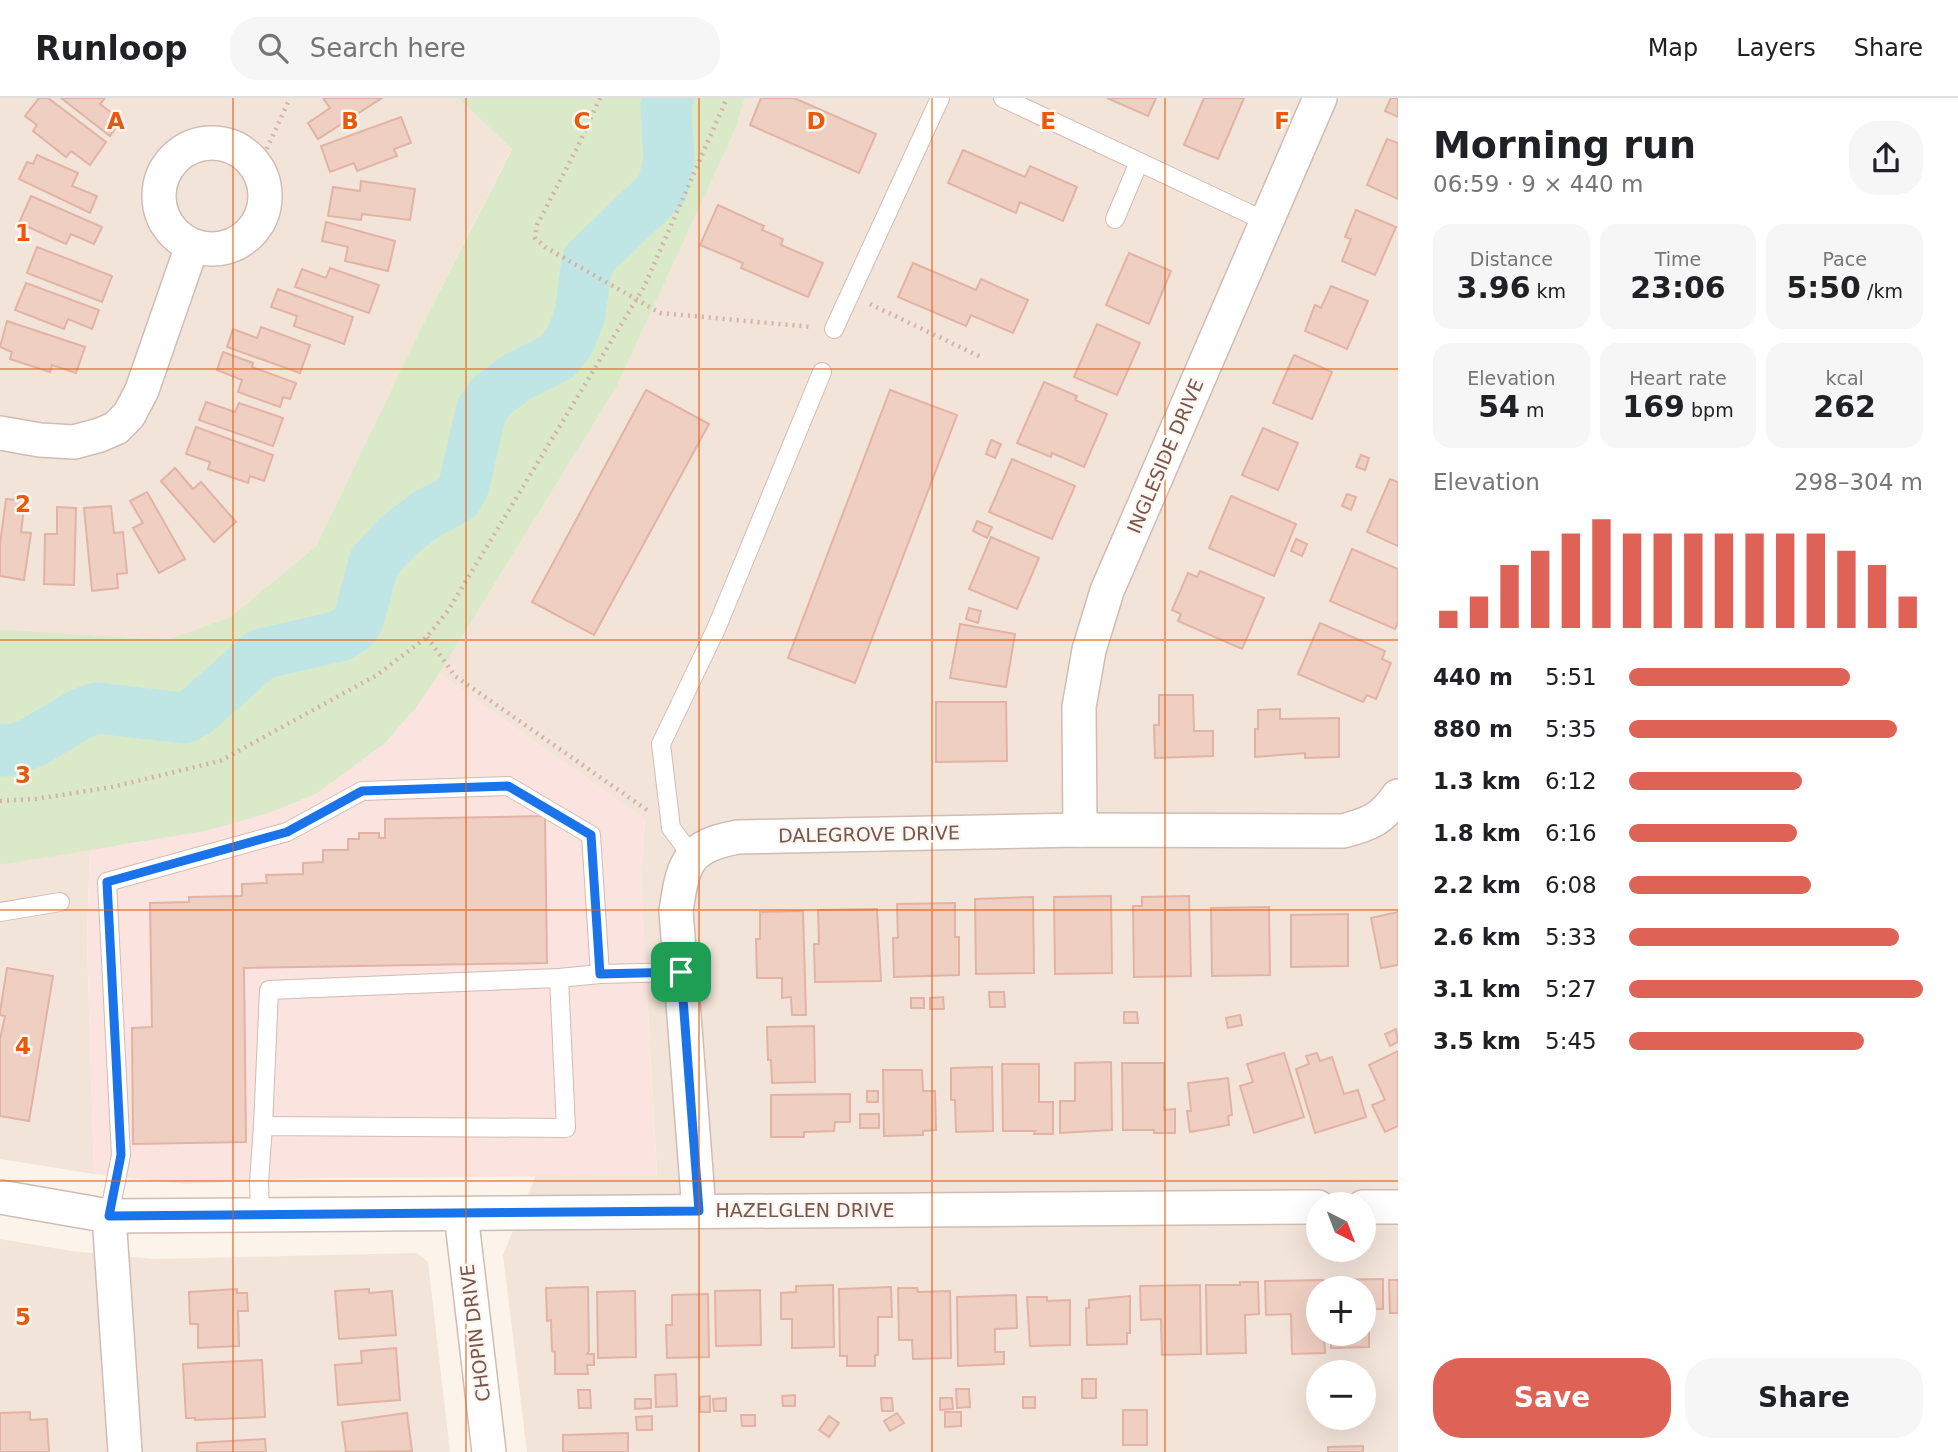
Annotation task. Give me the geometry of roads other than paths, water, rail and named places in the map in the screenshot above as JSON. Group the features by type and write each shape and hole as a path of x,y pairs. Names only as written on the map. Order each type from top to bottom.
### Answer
{"street":[{"name":"INGLESIDE DRIVE","path":"1080,830 1079,707 1089,650 1103,603 1320,98"},
{"path":"205,142 221,143 244,153 258,168 266,191 264,208 258,223 235,245 217,250 192,246 179,238 166,224 158,197 159,187 165,170 183,151 205,142"},
{"path":"0,433 40,440 74,442 116,428 129,415 142,390 192,246"},
{"name":"DALEGROVE DRIVE","path":"692,856 712,841 738,837 1080,830 1343,831 1368,825 1387,812 1398,796"},
{"path":"692,856 681,875 676,911 699,1211"},
{"name":"HAZELGLEN DRIVE","path":"0,1197 109,1216 1306,1208"},
{"path":"1376,1207 1398,1207"},
{"name":"CHOPIN DRIVE","path":"461,1214 489,1452"},
{"path":"109,1216 125,1452"}],"lane":[{"path":"834,329 940,98"},
{"path":"1003,98 1267,222"},
{"path":"1115,219 1139,162"},
{"path":"692,856 671,828 661,744 716,629 822,372"},
{"path":"109,1216 121,1155 107,882 287,832 362,791 508,786 591,835 600,974"},
{"path":"0,912 61,902"},
{"path":"260,1215 259,1182 269,990 681,972"},
{"path":"263,1126 566,1128 559,978"}],"waterway":[{"path":"0,749 5,751 19,748 82,713 97,708 184,718 197,711 261,654 340,636 353,628 359,618 374,562 398,536 427,514 457,498 464,485 481,411 491,396 517,377 557,357 569,342 580,315 587,261 662,189 669,161 666,105 668,98"}]}
